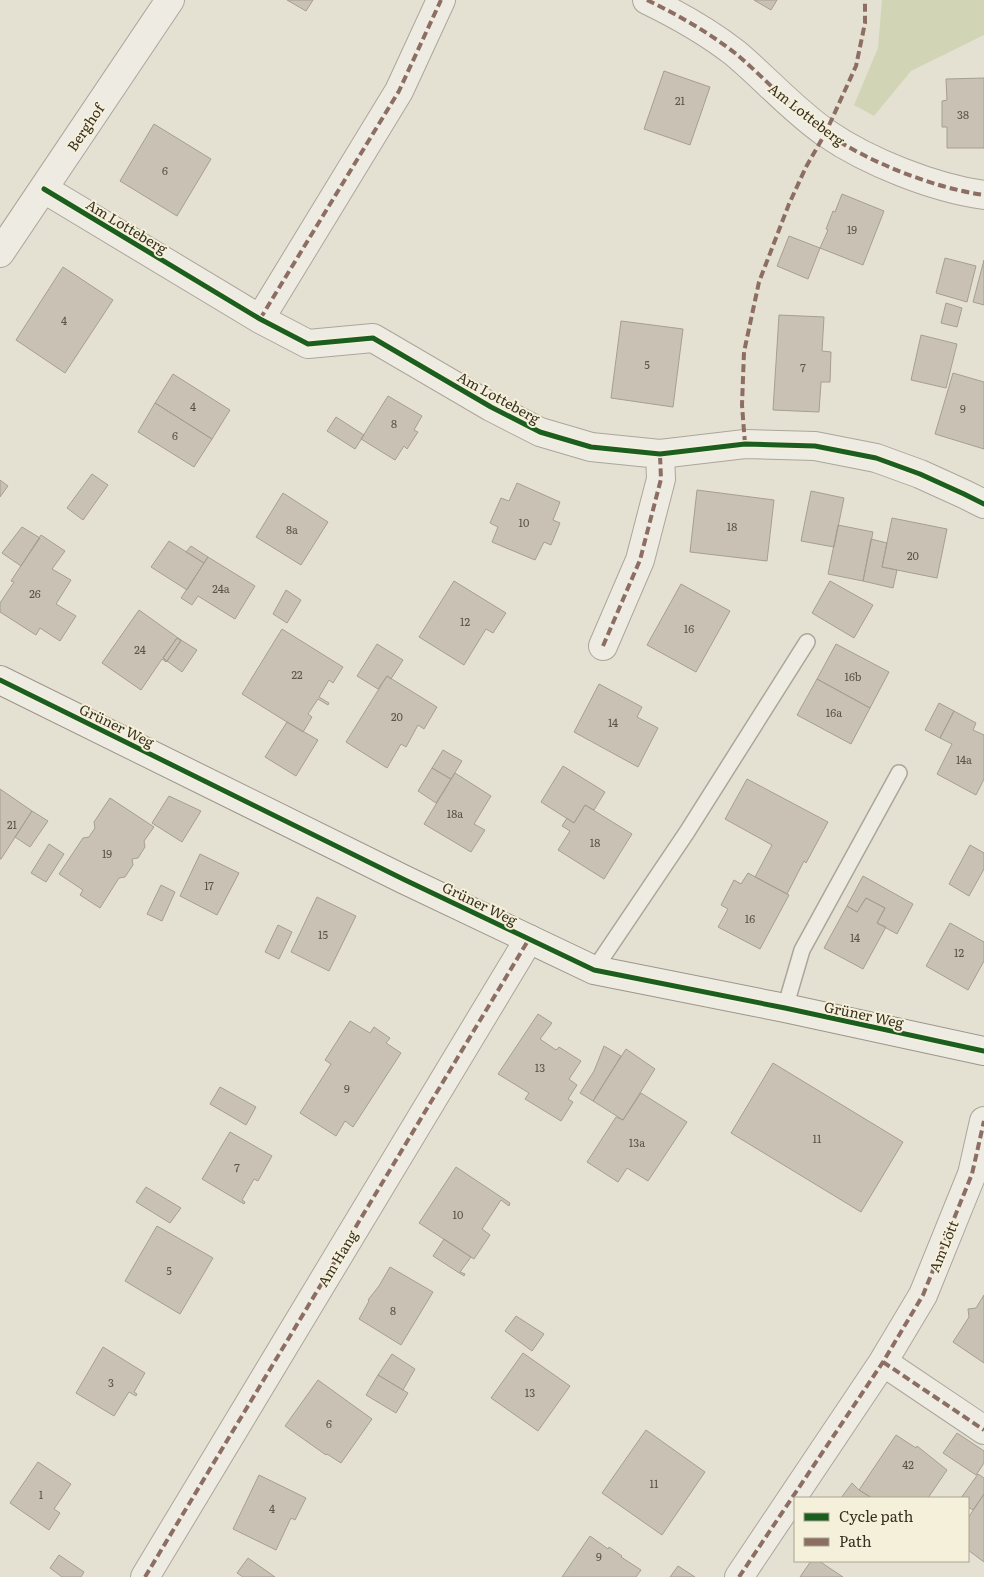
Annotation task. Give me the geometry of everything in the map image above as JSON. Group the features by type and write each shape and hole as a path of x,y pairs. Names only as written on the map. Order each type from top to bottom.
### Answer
{"street":[{"name":"Berghof","path":"0,253 170,0"},
{"path":"260,319 399,91 441,0"},
{"name":"Am Lotteberg","path":"648,0 682,17 734,52 819,127 856,151 920,179 984,195"},
{"name":"Am Lotteberg","path":"44,190 260,319 308,344 373,338 540,432 591,447 660,454 745,444 815,446 876,458 894,464 984,504"},
{"path":"603,646 640,560 661,479 660,454"},
{"name":"Grüner Weg","path":"0,680 406,880 594,970 785,1008 984,1051"},
{"name":"Am Hang","path":"145,1577 529,939"},
{"name":"Am Lött","path":"739,1577 884,1362 923,1295 972,1174 984,1122"},
{"path":"884,1362 984,1430"}],"lane":[{"path":"594,970 687,832 806,642"},
{"path":"785,1008 802,950 899,774"}],"green space":[{"path":"882,0 984,0 984,35 911,71 874,116 854,105 878,48"}],"building":[{"path":"287,0 313,0 306,11"},
{"path":"754,0 777,0 771,10"},
{"path":"664,71 710,87 690,145 644,129"},
{"path":"984,78 984,148 947,148 947,127 942,127 942,101 947,100 946,79"},
{"path":"154,124 211,159 177,216 120,181"},
{"path":"842,194 884,211 863,265 820,248 828,230 826,229 833,211 835,212"},
{"path":"789,236 820,248 808,279 777,266"},
{"path":"945,258 976,266 967,302 936,293"},
{"path":"984,260 984,305 973,302"},
{"path":"63,267 113,300 65,373 16,340"},
{"path":"946,303 962,308 957,327 941,323"},
{"path":"779,315 824,317 822,351 831,352 830,382 821,382 819,412 773,410"},
{"path":"621,321 683,329 673,407 611,398"},
{"path":"921,335 957,344 946,388 911,380"},
{"path":"953,373 984,382 984,449 935,434"},
{"path":"173,374 230,410 212,439 155,403"},
{"path":"388,396 422,416 414,430 418,432 407,449 404,446 395,460 361,439"},
{"path":"155,403 212,439 194,467 138,432"},
{"path":"336,417 364,435 355,449 327,431"},
{"path":"92,474 108,485 83,520 67,508"},
{"path":"0,480 8,486 0,497"},
{"path":"517,483 560,502 553,520 560,523 551,545 544,542 535,560 492,542 498,527 490,523 501,498 509,501"},
{"path":"697,490 774,500 767,561 690,552"},
{"path":"811,491 844,498 834,547 801,541"},
{"path":"283,493 328,522 301,565 256,537"},
{"path":"892,518 947,529 937,578 882,567"},
{"path":"838,525 873,532 863,581 828,574"},
{"path":"22,527 40,538 21,566 2,553"},
{"path":"41,535 65,551 52,569 71,580 56,604 76,616 60,641 40,628 36,635 0,612 0,603 14,582 11,581"},
{"path":"871,539 887,543 882,567 897,570 893,588 863,581"},
{"path":"169,541 204,563 187,590 151,567"},
{"path":"191,546 208,557 204,563 186,552"},
{"path":"208,557 255,586 235,619 198,596 192,605 181,598"},
{"path":"454,581 506,613 493,633 486,629 464,665 419,637"},
{"path":"830,581 873,605 854,638 812,613"},
{"path":"681,584 730,611 696,672 647,645"},
{"path":"286,590 301,600 287,623 273,614"},
{"path":"139,610 181,640 177,638 163,658 167,661 162,659 141,690 102,663"},
{"path":"282,629 343,667 333,683 329,680 319,697 329,703 328,705 318,699 308,714 312,717 303,732 242,694"},
{"path":"177,638 181,641 167,661 163,658"},
{"path":"181,640 197,650 182,672 167,661"},
{"path":"377,644 403,660 391,679 387,676 378,689 357,676"},
{"path":"836,644 889,672 870,708 817,679"},
{"path":"387,676 437,707 424,729 418,725 406,747 401,744 387,768 346,742"},
{"path":"817,679 870,708 851,744 797,715"},
{"path":"599,684 642,707 637,717 658,728 638,767 574,732"},
{"path":"939,703 954,711 940,738 925,730"},
{"path":"954,711 976,723 973,730 984,735 984,779 976,795 937,774 952,744 940,738"},
{"path":"287,722 318,740 296,776 265,757"},
{"path":"443,750 462,761 451,779 432,768"},
{"path":"563,766 605,792 594,810 585,805 574,823 541,802"},
{"path":"432,768 451,779 436,803 418,791"},
{"path":"455,773 491,796 474,824 485,830 471,852 424,824"},
{"path":"747,779 828,822 806,863 804,861 787,894 755,877 772,845 725,819"},
{"path":"0,789 32,811 1,859 0,859"},
{"path":"169,796 201,811 182,842 152,823"},
{"path":"110,798 154,827 144,841 145,847 138,858 132,859 133,865 125,877 119,878 100,908 80,895 83,890 59,874 83,838 89,837 95,828 94,822"},
{"path":"585,805 632,834 604,879 558,850 570,831 562,826 567,818 574,823"},
{"path":"32,811 48,821 30,847 15,837"},
{"path":"49,844 64,854 46,882 31,873"},
{"path":"970,845 984,853 984,869 969,896 949,884"},
{"path":"200,854 239,873 217,915 180,896"},
{"path":"748,873 789,895 760,949 718,927 728,909 721,905 734,880 741,884"},
{"path":"863,876 913,904 897,934 877,923 885,908 866,898 857,912 847,906"},
{"path":"161,885 175,892 162,921 147,914"},
{"path":"317,897 356,916 329,971 291,952"},
{"path":"866,898 885,908 877,923 886,927 863,969 824,948 847,906 857,912"},
{"path":"950,923 984,942 984,961 968,990 926,966"},
{"path":"278,925 292,932 279,959 265,952"},
{"path":"538,1014 552,1023 540,1039 556,1050 559,1047 581,1061 569,1079 577,1085 568,1099 573,1102 561,1121 525,1099 529,1093 498,1074"},
{"path":"350,1021 370,1033 374,1027 390,1038 386,1043 401,1053 353,1127 345,1121 336,1136 300,1113 331,1064 325,1060"},
{"path":"604,1046 621,1056 593,1101 580,1093 594,1071"},
{"path":"626,1049 655,1069 623,1120 593,1101"},
{"path":"773,1063 903,1142 861,1212 731,1133"},
{"path":"220,1087 256,1107 246,1125 210,1104"},
{"path":"641,1093 687,1122 648,1181 627,1168 618,1182 587,1162 616,1117 623,1120"},
{"path":"230,1132 272,1156 258,1181 254,1179 242,1200 245,1202 244,1204 202,1179"},
{"path":"456,1167 510,1203 509,1206 501,1200 482,1229 490,1235 474,1259 419,1223"},
{"path":"146,1187 181,1208 170,1223 136,1202"},
{"path":"157,1226 213,1258 180,1314 125,1281"},
{"path":"444,1239 471,1257 460,1272 465,1274 464,1276 433,1256"},
{"path":"390,1267 433,1292 401,1345 359,1319 368,1300"},
{"path":"984,1295 984,1363 953,1342 969,1317 968,1309 976,1308"},
{"path":"516,1316 544,1334 532,1351 505,1331"},
{"path":"103,1347 145,1373 134,1392 137,1394 136,1396 129,1392 114,1416 76,1393"},
{"path":"523,1353 570,1386 538,1431 491,1398"},
{"path":"392,1354 415,1369 403,1390 378,1375"},
{"path":"378,1375 408,1393 396,1413 366,1395"},
{"path":"318,1380 372,1419 341,1463 326,1455 285,1426"},
{"path":"646,1430 705,1472 662,1535 602,1493"},
{"path":"957,1433 984,1451 984,1463 976,1475 943,1453"},
{"path":"896,1435 916,1448 917,1446 947,1470 929,1497 870,1497 859,1490"},
{"path":"38,1462 71,1484 54,1509 60,1513 49,1530 10,1503"},
{"path":"978,1474 984,1478 984,1494 973,1510 969,1508 969,1497 962,1497"},
{"path":"259,1475 306,1498 295,1520 291,1518 276,1550 233,1529"},
{"path":"852,1483 870,1497 842,1497"},
{"path":"984,1494 984,1562 969,1551 969,1516"},
{"path":"590,1536 641,1570 636,1577 562,1577"},
{"path":"59,1555 84,1572 81,1577 62,1577 50,1568"},
{"path":"248,1558 275,1577 243,1577 237,1573"},
{"path":"810,1562 820,1562 843,1577 800,1577"},
{"path":"678,1566 695,1577 670,1577"}],"marked path":[{"path":"260,319 399,91 441,0"},
{"path":"647,0 692,24 725,45 802,114 843,144 881,164 923,180 965,192 984,195"},
{"path":"745,444 742,405 744,352 759,282 789,204 806,167 826,132 856,66 865,23 865,0"},
{"path":"603,646 640,560 661,479 660,454"},
{"path":"145,1577 529,939"},
{"path":"739,1577 883,1362 923,1295 972,1174 984,1121"},
{"path":"883,1362 984,1430"}],"cycle path":[{"path":"44,189 260,319 308,344 373,338 491,407 540,432 591,447 660,454 745,444 815,446 876,458 920,474 984,504"},
{"path":"0,680 405,880 594,970 785,1008 984,1051"}]}
